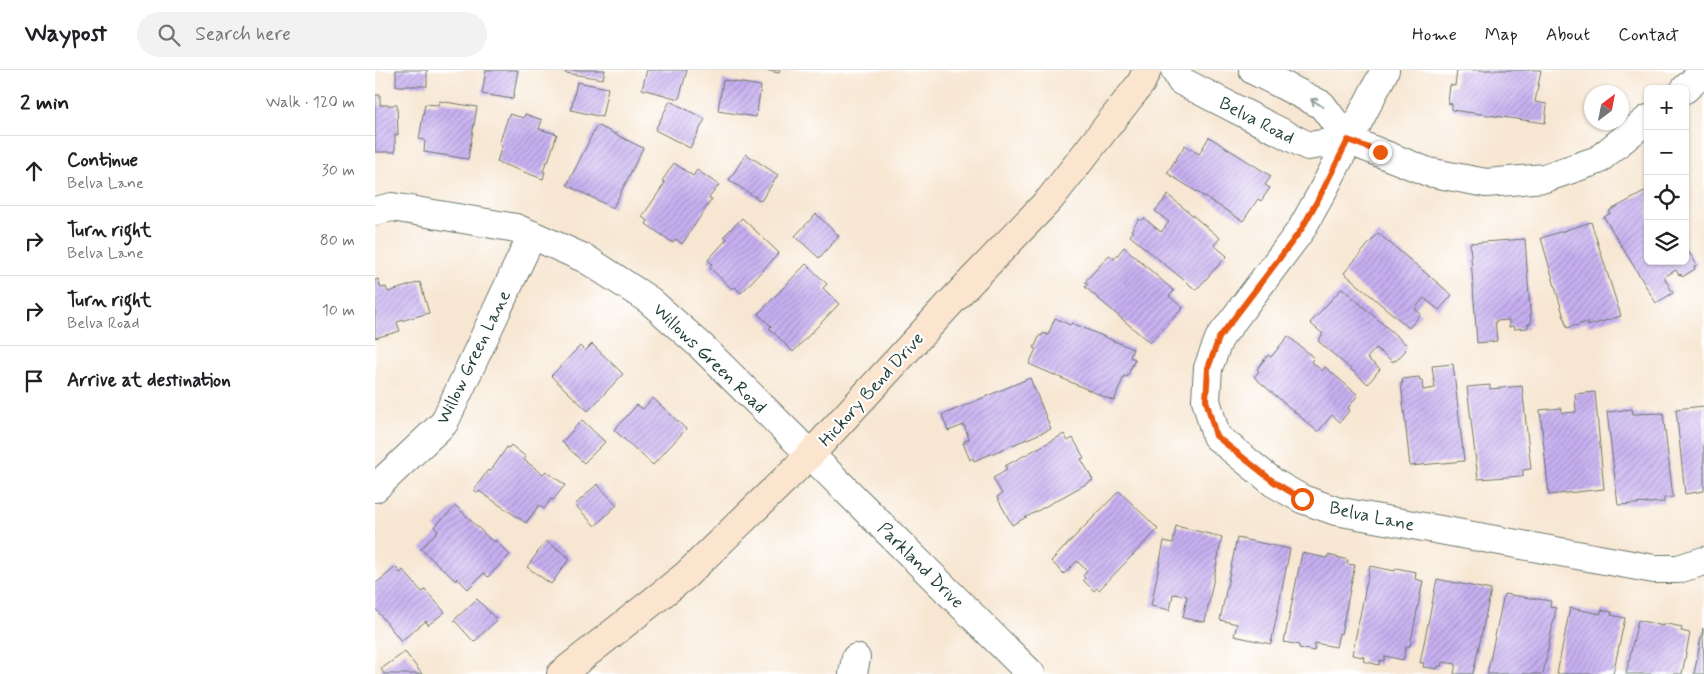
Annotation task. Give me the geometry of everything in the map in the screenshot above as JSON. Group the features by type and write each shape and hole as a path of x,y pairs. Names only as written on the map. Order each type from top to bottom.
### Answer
{"street":[{"name":"Hickory Bend Drive","path":"561,674 685,576 810,455 953,300 1050,199 1141,83 1147,70"},
{"name":"Belva Road","path":"1175,70 1181,81 1308,146 1348,140"},
{"path":"1253,70 1323,105 1348,140 1428,172 1486,183 1545,178 1598,160 1644,122"},
{"name":"Belva Lane","path":"1385,70 1301,230 1219,338 1208,368 1206,400 1216,436 1274,482 1302,499 1336,511 1654,569 1678,569 1704,562"},
{"path":"1689,85 1704,72"},
{"name":"Willows Green Road","path":"375,211 392,207 516,228 586,259 649,300 701,346 810,455"},
{"name":"Willow Green Lane","path":"375,488 445,423 532,234"},
{"name":"Parkland Drive","path":"810,455 1031,674"}],"building":[{"path":"396,70 427,70 427,86 396,86"},
{"path":"486,70 518,70 513,99 482,94"},
{"path":"566,70 605,70 603,79 565,73"},
{"path":"647,70 687,70 679,99 642,89"},
{"path":"765,70 780,70 779,73"},
{"path":"1457,70 1541,70 1535,102 1547,104 1545,123 1452,110 1452,104 1448,103 1450,85 1455,86"},
{"path":"723,80 761,86 756,117 718,111"},
{"path":"577,82 608,88 602,117 571,110"},
{"path":"375,95 380,95 380,105 397,105 398,135 395,134 395,152 375,152"},
{"path":"439,101 477,107 468,159 424,152 425,140 419,139 425,104 438,105"},
{"path":"670,101 705,119 690,148 655,130"},
{"path":"509,114 524,118 525,114 542,120 539,129 557,134 548,162 546,162 543,179 497,162 502,145 499,144"},
{"path":"597,125 643,148 613,208 567,185"},
{"path":"1209,137 1271,176 1265,185 1270,188 1261,201 1258,199 1243,221 1167,173 1185,145 1199,154"},
{"path":"746,154 778,175 761,201 729,180"},
{"path":"674,163 693,176 697,170 719,185 709,198 712,199 682,244 676,239 673,243 646,224 648,221 642,217 665,183 662,181"},
{"path":"1644,192 1644,265 1689,265 1689,252 1697,265 1694,266 1695,269 1682,277 1676,270 1664,277 1673,293 1656,303 1604,217 1611,213 1609,211"},
{"path":"1168,195 1220,238 1214,245 1227,256 1196,290 1130,236 1133,232 1131,230 1139,219 1141,221 1144,218 1161,232 1169,222 1155,211"},
{"path":"816,214 839,236 819,258 795,236"},
{"path":"742,218 779,253 741,293 735,287 732,289 709,267 712,264 708,260 727,239 724,236"},
{"path":"1591,222 1621,316 1588,326 1587,322 1567,328 1541,238"},
{"path":"1378,233 1452,295 1439,310 1424,298 1415,309 1421,314 1409,328 1344,273"},
{"path":"1525,239 1531,324 1528,324 1528,328 1514,329 1513,326 1509,327 1509,320 1495,321 1497,341 1477,343 1470,243"},
{"path":"1124,247 1174,291 1169,296 1183,308 1150,343 1085,287 1088,284 1085,282 1109,255 1114,259"},
{"path":"806,264 827,284 823,288 839,304 793,352 758,314"},
{"path":"378,279 381,288 386,287 388,292 420,282 429,313 397,322 400,331 375,338 375,280"},
{"path":"1342,288 1407,345 1404,349 1406,350 1393,362 1376,348 1367,358 1380,369 1368,384 1318,341 1323,334 1310,323"},
{"path":"1055,318 1070,325 1072,323 1133,349 1130,357 1135,359 1127,377 1124,376 1114,401 1029,364 1040,335 1042,336 1043,333 1048,335"},
{"path":"1288,336 1314,358 1311,361 1322,371 1325,367 1358,395 1348,408 1350,410 1340,422 1332,415 1318,432 1254,377 1259,371 1257,369 1268,355 1271,357"},
{"path":"592,344 623,374 588,411 551,376 580,346 585,351"},
{"path":"1453,364 1464,461 1410,466 1402,379 1419,377 1422,380 1423,390 1435,388 1432,366"},
{"path":"1030,378 1051,429 974,461 973,458 970,460 963,443 969,439 964,425 948,431 942,415"},
{"path":"1490,385 1490,389 1522,386 1531,469 1523,470 1523,476 1478,479 1467,387"},
{"path":"1595,392 1604,489 1549,495 1540,410 1561,408 1562,413 1576,412 1575,394"},
{"path":"653,398 686,429 653,465 614,430 637,405 643,409"},
{"path":"1704,406 1704,491 1685,494 1676,409"},
{"path":"1632,409 1633,414 1663,413 1673,497 1664,498 1664,502 1618,505 1607,412"},
{"path":"582,420 605,442 584,463 562,442"},
{"path":"1064,434 1068,441 1073,438 1084,458 1081,459 1093,480 1012,525 997,497 1002,494 993,478 1007,470 1005,466"},
{"path":"511,445 526,457 524,460 543,474 546,471 565,485 544,509 539,505 526,523 479,491 478,493 474,490 488,470 490,472 507,447 509,448"},
{"path":"597,484 617,505 595,526 575,505"},
{"path":"1119,491 1158,529 1099,590 1097,588 1094,591 1083,580 1085,578 1083,576 1087,571 1077,561 1064,574 1051,561"},
{"path":"456,506 493,542 495,540 510,555 488,577 484,573 468,589 457,578 456,581 421,549 438,531 434,527"},
{"path":"1176,526 1222,537 1205,622 1183,618 1187,596 1173,594 1170,610 1151,606 1164,541 1173,543"},
{"path":"1237,538 1290,549 1271,644 1234,636 1237,624 1220,620"},
{"path":"546,541 570,558 551,584 527,567"},
{"path":"1302,553 1327,558 1328,555 1348,560 1347,564 1355,565 1341,634 1339,633 1336,647 1315,643 1314,651 1284,642"},
{"path":"1370,566 1395,571 1396,568 1416,572 1415,579 1423,581 1410,646 1406,646 1403,660 1385,656 1384,661 1380,660 1379,665 1363,661 1364,657 1352,655"},
{"path":"396,567 400,573 403,570 422,592 425,590 445,612 428,625 426,621 401,641 375,608 375,584"},
{"path":"1437,579 1491,590 1473,674 1454,674 1456,664 1442,662 1441,666 1438,666 1437,669 1423,667 1424,663 1420,663"},
{"path":"1504,594 1551,601 1550,607 1556,608 1543,674 1487,674"},
{"path":"477,599 497,620 474,642 454,620"},
{"path":"1570,608 1601,614 1601,610 1612,612 1611,615 1625,618 1613,674 1557,674"},
{"path":"1638,620 1663,626 1663,623 1682,627 1681,631 1690,633 1682,674 1626,674"},
{"path":"1703,628 1704,674 1694,674"},
{"path":"405,652 422,674 384,674 381,669"}],"route":[{"path":"1302,499 1274,482 1216,436 1206,400 1208,368 1219,338 1301,230 1348,140 1380,152"}]}
